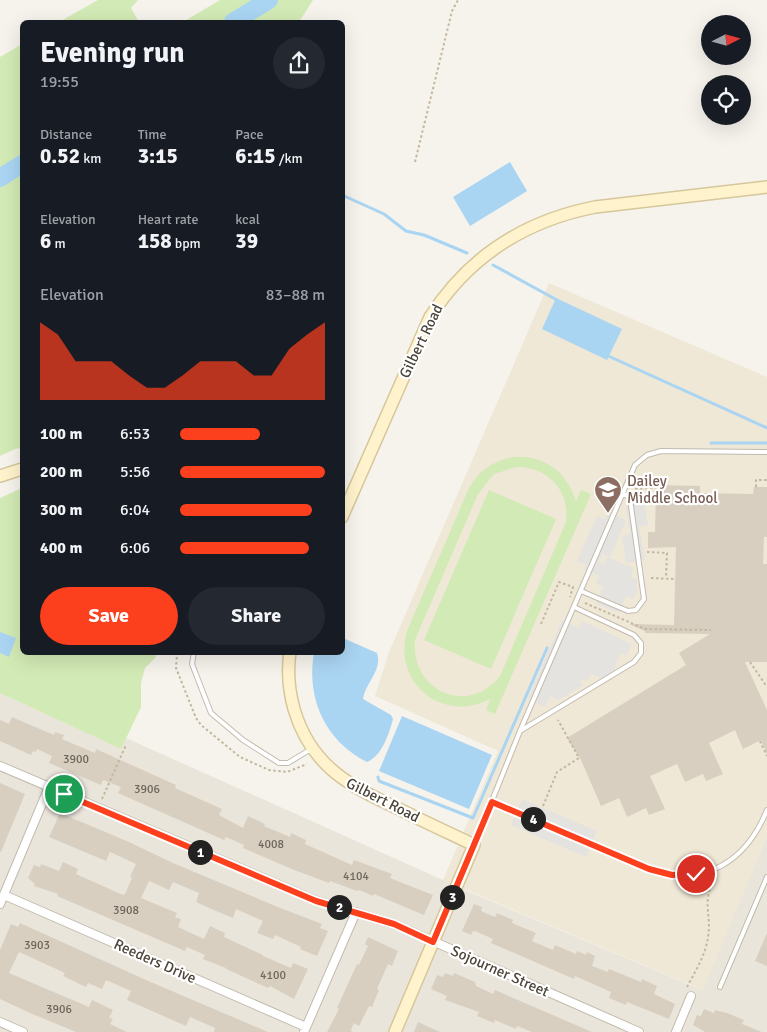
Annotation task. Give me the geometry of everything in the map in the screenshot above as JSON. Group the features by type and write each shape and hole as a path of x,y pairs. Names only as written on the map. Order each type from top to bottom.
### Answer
{"street":[{"name":"Gilbert Road","path":"345,510 430,317 445,293 468,269 506,240 532,226 569,212 595,207 767,187"},
{"path":"0,476 20,470"},
{"name":"Gilbert Road","path":"290,655 288,676 291,696 303,733 312,748 330,770 352,786 474,845"},
{"name":"Sojourner Street","path":"0,766 316,901 394,924 639,1032"},
{"path":"0,904 48,787"},
{"path":"395,1032 474,845"},
{"name":"Reeders Drive","path":"4,895 305,1029"},
{"path":"305,1029 356,912"},
{"path":"676,1032 691,996"},
{"path":"0,1022 23,1032"}],"lane":[{"path":"474,845 520,731 635,465 643,457 656,452 767,452"},
{"path":"581,590 632,611 639,608 644,600 630,499 622,492"},
{"path":"520,731 634,662 641,653 641,643 634,635 574,607"},
{"path":"194,655 192,664 211,713 243,740 279,763 288,763 312,748"},
{"path":"492,802 657,872 672,875 696,874 721,866 734,858 748,845 758,831 767,810"},
{"path":"720,986 767,877"}],"path":[{"path":"414,162 452,11 458,0"},
{"path":"756,487 756,480 767,480"},
{"path":"635,489 656,488"},
{"path":"647,552 667,553 666,578"},
{"path":"651,578 675,578"},
{"path":"541,624 559,582 573,587 570,597"},
{"path":"585,603 645,629 711,630"},
{"path":"750,662 767,687"},
{"path":"543,806 558,772 579,758 558,720"},
{"path":"760,741 767,756"},
{"path":"102,799 126,745"},
{"path":"687,987 706,946 709,929 707,900 713,879 721,866"}],"shaded area":[{"name":"Dailey Middle School","path":"549,283 767,377 767,836 703,990 443,880 498,751 375,696 389,652"},
{"path":"642,489 648,525 639,527 645,560 626,563 622,536 630,534 626,508 634,490"},
{"path":"608,512 626,520 610,557 602,554 600,562 603,565 607,557 633,568 631,577 637,579 637,592 633,599 626,596 619,613 596,604 603,587 596,584 599,576 584,569 585,565 577,561 597,516 605,519"},
{"path":"562,620 579,628 582,621 632,644 627,655 620,653 610,681 591,674 587,681 579,679 581,684 584,685 558,700 550,696 545,707 528,699"},
{"path":"0,693 121,749 126,738 472,893 702,990 767,836 767,1032 0,1032"},
{"path":"522,799 597,831 586,857 511,825"}],"green space":[{"path":"98,0 138,0 131,8 138,20 63,20"},
{"path":"220,0 313,0 300,20 186,20"},
{"path":"20,45 20,448 0,456 0,57"},
{"path":"525,457 544,462 553,467 567,482 576,501 581,490 591,494 495,714 486,710 490,699 472,705 455,706 439,702 425,694 414,682 407,667 404,650 407,631 469,488 488,467 506,459","holes":["516,467 538,471 554,482 564,500 566,522 500,676 487,688 473,695 458,696 444,692 431,685 422,673 416,658 415,640 478,494 494,474"]},
{"path":"20,489 20,655 156,655 145,668 141,683 141,707 121,749 0,693 0,498"},
{"path":"489,490 556,519 491,669 424,640"}],"water":[{"path":"510,162 527,191 470,226 453,197"},
{"path":"556,298 622,329 607,360 542,329"},
{"path":"0,632 16,638 9,657 0,653"},
{"path":"345,639 377,653 378,665 364,693 363,699 391,715 393,719 381,750 372,759 367,762 352,753 330,730 316,702 312,670 314,655 345,655"},
{"path":"402,716 492,755 469,809 379,771"}],"building":[{"path":"656,485 700,486 700,493 753,494 754,487 767,487 767,537 764,537 763,564 767,564 767,662 745,662 767,710 767,754 761,740 743,749 735,730 709,743 723,774 706,781 703,774 685,782 677,764 650,776 665,809 649,815 646,808 627,817 619,798 601,806 581,760 567,738 686,665 679,653 710,634 645,633 645,631 629,624 674,625 676,547 648,548 648,532 655,532"},
{"path":"12,717 54,735 55,732 64,735 62,739 95,753 96,749 176,785 175,788 222,809 219,815 243,828 248,816 265,824 264,826 290,837 291,833 306,840 305,844 352,865 354,860 392,874 390,878 433,895 424,915 374,894 373,896 330,881 329,883 294,870 243,848 244,845 226,837 224,840 118,793 121,787 103,780 101,785 49,763 52,756 37,749 31,755 0,741 0,720 9,724"},
{"path":"0,783 25,794 1,852 0,852"},
{"path":"60,813 173,863 322,924 320,928 328,931 317,956 275,935 273,939 257,933 263,921 236,909 233,918 196,902 199,893 173,882 169,890 149,881 141,898 177,913 175,917 181,919 178,927 204,939 210,926 225,933 224,937 263,956 291,968 293,963 308,969 294,999 270,986 268,988 203,959 205,955 187,947 185,951 57,896 58,894 34,886 35,884 28,878 34,865 40,867 41,864 59,871 63,862 78,869 76,874 123,895 132,878 130,877 136,864 110,852 106,861 49,837"},
{"path":"474,904 482,907 481,911 495,917 497,913 513,920 512,923 536,933 532,941 553,950 555,945 576,954 577,951 586,955 587,952 595,956 592,966 608,972 609,969 641,982 642,979 657,986 654,994 675,1004 669,1019 627,1002 626,1005 609,998 611,992 575,976 574,979 491,943 493,939 475,931 471,935 462,931"},
{"path":"20,923 268,1032 214,1032 215,1028 190,1017 186,1026 127,1000 131,991 106,980 102,989 88,983 86,987 63,976 65,973 19,952 9,973 89,1007 92,1000 113,1010 109,1018 113,1019 110,1024 127,1032 76,1032 30,1013 0,999 0,950 11,924 18,927"},
{"path":"767,933 767,966 755,961"},
{"path":"368,937 398,951 392,966 388,964 377,989 379,990 372,1007 369,1006 359,1026 354,1023 352,1032 327,1032 339,1009 337,1008 357,964 359,965 368,946 365,944"},
{"path":"445,973 453,976 454,973 475,982 476,986 493,994 495,990 592,1032 532,1032 517,1026 516,1029 495,1020 494,1023 477,1016 479,1012 445,1000 447,996 431,989 437,975 443,977"},
{"path":"704,1009 714,1013 715,1010 727,1013 744,1020 742,1024 762,1032 705,1032 693,1025 697,1015 701,1016"},
{"path":"418,1022 440,1032 414,1032"}],"waterway":[{"path":"236,20 269,0"},
{"path":"0,178 20,165"},
{"path":"345,196 384,214 406,231 424,235 467,253"},
{"path":"493,265 557,300"},
{"path":"606,355 767,428"},
{"path":"711,443 767,443"},
{"path":"378,777 379,781 473,818 547,648"}],"place":[{"name":"Dailey Middle School","path":"608,514"}],"route":[{"path":"64,794 316,901 394,924 433,942 492,802 657,872 672,875 696,874"}]}
